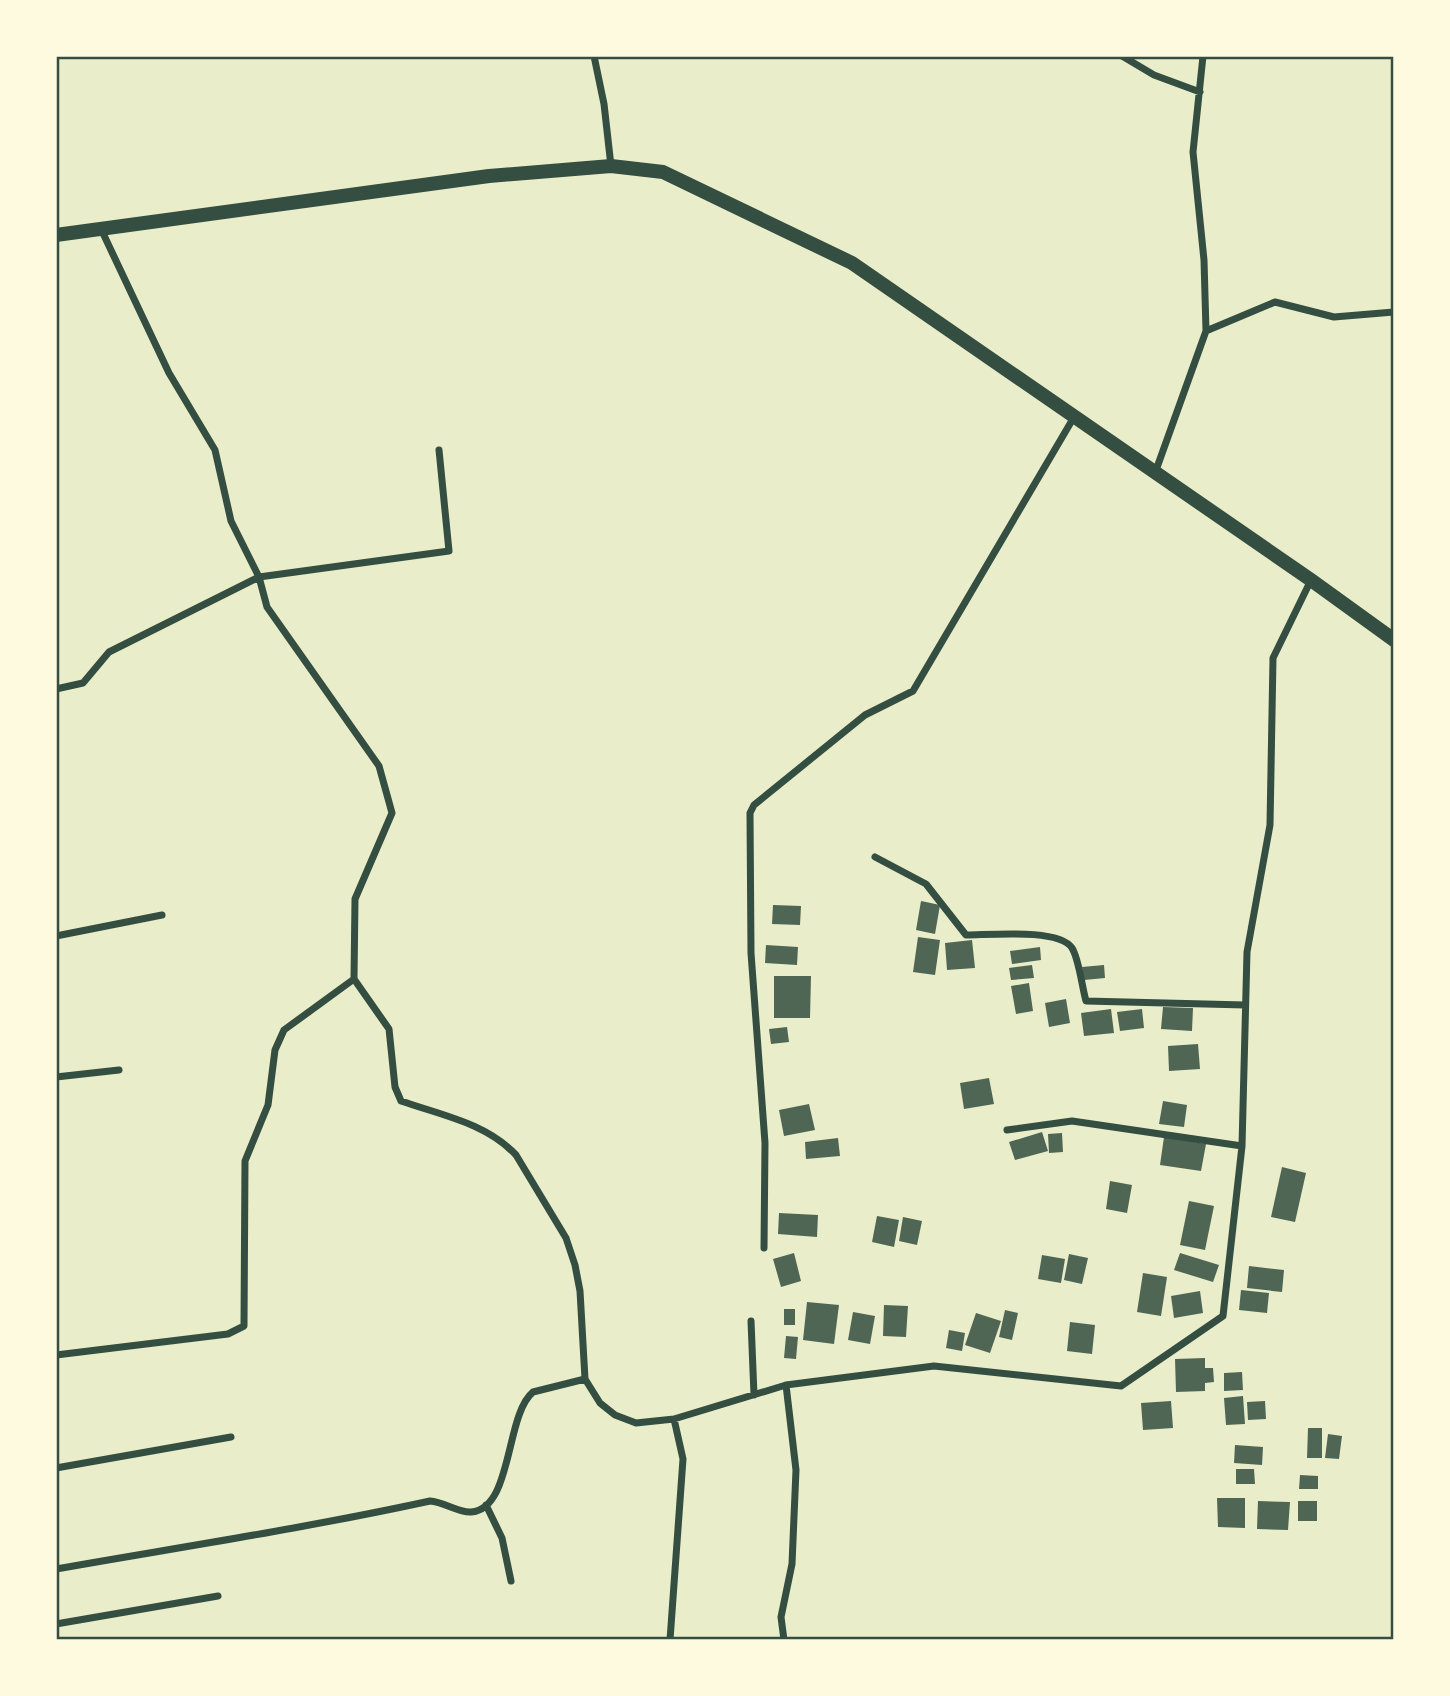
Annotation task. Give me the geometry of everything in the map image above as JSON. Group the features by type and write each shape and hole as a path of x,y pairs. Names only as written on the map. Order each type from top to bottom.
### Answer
{"main road":[{"path":"56,235 476,178 611,166 663,172 852,263 1394,640"}],"street":[{"path":"594,56 604,104 611,166"},
{"path":"1122,56 1154,75 1200,92"},
{"path":"1155,474 1206,331 1204,260 1193,152 1203,56"},
{"path":"101,229 169,373 215,450 231,521 259,577 267,607 379,766 392,813 355,899 354,979 389,1029 394,1087 401,1101 473,1125 506,1144 516,1155 566,1238 575,1265 580,1291 585,1379 600,1403 614,1416 636,1423 674,1419 786,1385 934,1366 1121,1386 1223,1316 1242,1146 1247,952 1270,825 1273,658 1311,580"},
{"path":"1206,331 1275,302 1334,317 1394,312"},
{"path":"764,1248 765,1143 751,953 750,814 754,805 865,715 914,691 1074,417"},
{"path":"56,690 83,683 109,652 259,577 449,551 439,450"},
{"path":"875,857 926,884 966,935 1038,934 1066,942 1073,949 1086,1001 1245,1005"},
{"path":"56,936 162,915"},
{"path":"56,1355 228,1334 244,1326 245,1161 268,1105 275,1051 284,1030 354,979"},
{"path":"56,1077 119,1070"},
{"path":"1007,1130 1072,1121 1242,1146"},
{"path":"751,1321 754,1395"},
{"path":"56,1569 317,1525 430,1502 443,1502 467,1512 474,1512 486,1506 500,1483 517,1420 526,1398 533,1392 585,1379"},
{"path":"784,1640 781,1617 792,1564 796,1470 786,1385"},
{"path":"670,1640 683,1459 674,1419"},
{"path":"56,1468 231,1437"},
{"path":"486,1506 502,1538 511,1581"},
{"path":"56,1624 218,1596"}],"building":[{"path":"921,901 940,905 935,934 916,930"},
{"path":"773,905 801,906 800,925 772,924"},
{"path":"918,937 940,940 935,975 913,972"},
{"path":"972,940 975,968 947,970 945,943"},
{"path":"766,945 798,947 797,965 765,963"},
{"path":"1040,947 1041,960 1012,964 1010,951"},
{"path":"1032,965 1034,978 1011,980 1009,968"},
{"path":"1104,965 1105,978 1084,980 1082,967"},
{"path":"774,976 811,976 810,1018 774,1018"},
{"path":"1029,983 1033,1011 1016,1014 1011,986"},
{"path":"1066,999 1070,1023 1049,1027 1045,1003"},
{"path":"1163,1007 1193,1008 1192,1031 1161,1029"},
{"path":"1111,1009 1114,1033 1084,1036 1081,1013"},
{"path":"1142,1009 1144,1028 1120,1031 1117,1012"},
{"path":"787,1027 789,1042 771,1044 769,1029"},
{"path":"1198,1044 1200,1069 1169,1071 1168,1046"},
{"path":"989,1078 994,1104 964,1109 960,1083"},
{"path":"1163,1101 1187,1105 1184,1127 1159,1124"},
{"path":"809,1104 815,1130 784,1136 779,1110"},
{"path":"1042,1132 1048,1151 1015,1160 1009,1142"},
{"path":"1062,1133 1063,1152 1049,1153 1048,1134"},
{"path":"1164,1137 1206,1144 1201,1171 1160,1165"},
{"path":"838,1138 840,1156 806,1159 805,1142"},
{"path":"1282,1167 1306,1173 1295,1222 1271,1217"},
{"path":"1110,1181 1132,1185 1127,1213 1106,1209"},
{"path":"1189,1201 1214,1206 1205,1250 1180,1245"},
{"path":"779,1213 818,1215 817,1237 778,1234"},
{"path":"877,1216 899,1220 894,1247 872,1242"},
{"path":"903,1217 922,1221 917,1245 899,1241"},
{"path":"794,1253 801,1281 781,1287 773,1259"},
{"path":"1180,1253 1219,1265 1213,1282 1174,1270"},
{"path":"1069,1254 1088,1258 1082,1284 1064,1280"},
{"path":"1042,1255 1065,1259 1061,1283 1038,1279"},
{"path":"1249,1266 1284,1270 1282,1292 1247,1288"},
{"path":"1143,1273 1167,1277 1161,1316 1137,1312"},
{"path":"1241,1290 1269,1293 1267,1313 1239,1310"},
{"path":"1200,1291 1203,1313 1174,1318 1171,1296"},
{"path":"807,1302 839,1305 834,1344 803,1340"},
{"path":"884,1305 908,1306 906,1337 883,1336"},
{"path":"784,1309 795,1309 795,1325 784,1325"},
{"path":"1005,1310 1018,1313 1012,1340 999,1337"},
{"path":"853,1312 875,1316 870,1344 848,1340"},
{"path":"976,1313 1001,1321 990,1353 965,1345"},
{"path":"1070,1322 1095,1325 1092,1354 1067,1351"},
{"path":"949,1330 965,1333 962,1351 946,1348"},
{"path":"786,1336 798,1337 796,1359 784,1358"},
{"path":"1205,1358 1205,1368 1213,1368 1214,1382 1205,1383 1205,1391 1176,1392 1175,1359"},
{"path":"1242,1372 1243,1390 1224,1391 1224,1373"},
{"path":"1243,1396 1245,1424 1226,1425 1224,1398"},
{"path":"1171,1401 1173,1428 1143,1430 1141,1403"},
{"path":"1265,1401 1266,1419 1248,1420 1247,1402"},
{"path":"1308,1428 1322,1428 1322,1458 1307,1458"},
{"path":"1328,1434 1342,1436 1339,1459 1325,1458"},
{"path":"1235,1445 1263,1447 1262,1465 1234,1463"},
{"path":"1236,1469 1254,1469 1255,1484 1236,1484"},
{"path":"1300,1475 1318,1476 1318,1489 1299,1489"},
{"path":"1217,1498 1245,1498 1245,1528 1218,1527"},
{"path":"1258,1501 1290,1502 1288,1530 1257,1529"},
{"path":"1298,1501 1317,1501 1317,1521 1298,1521"}]}
